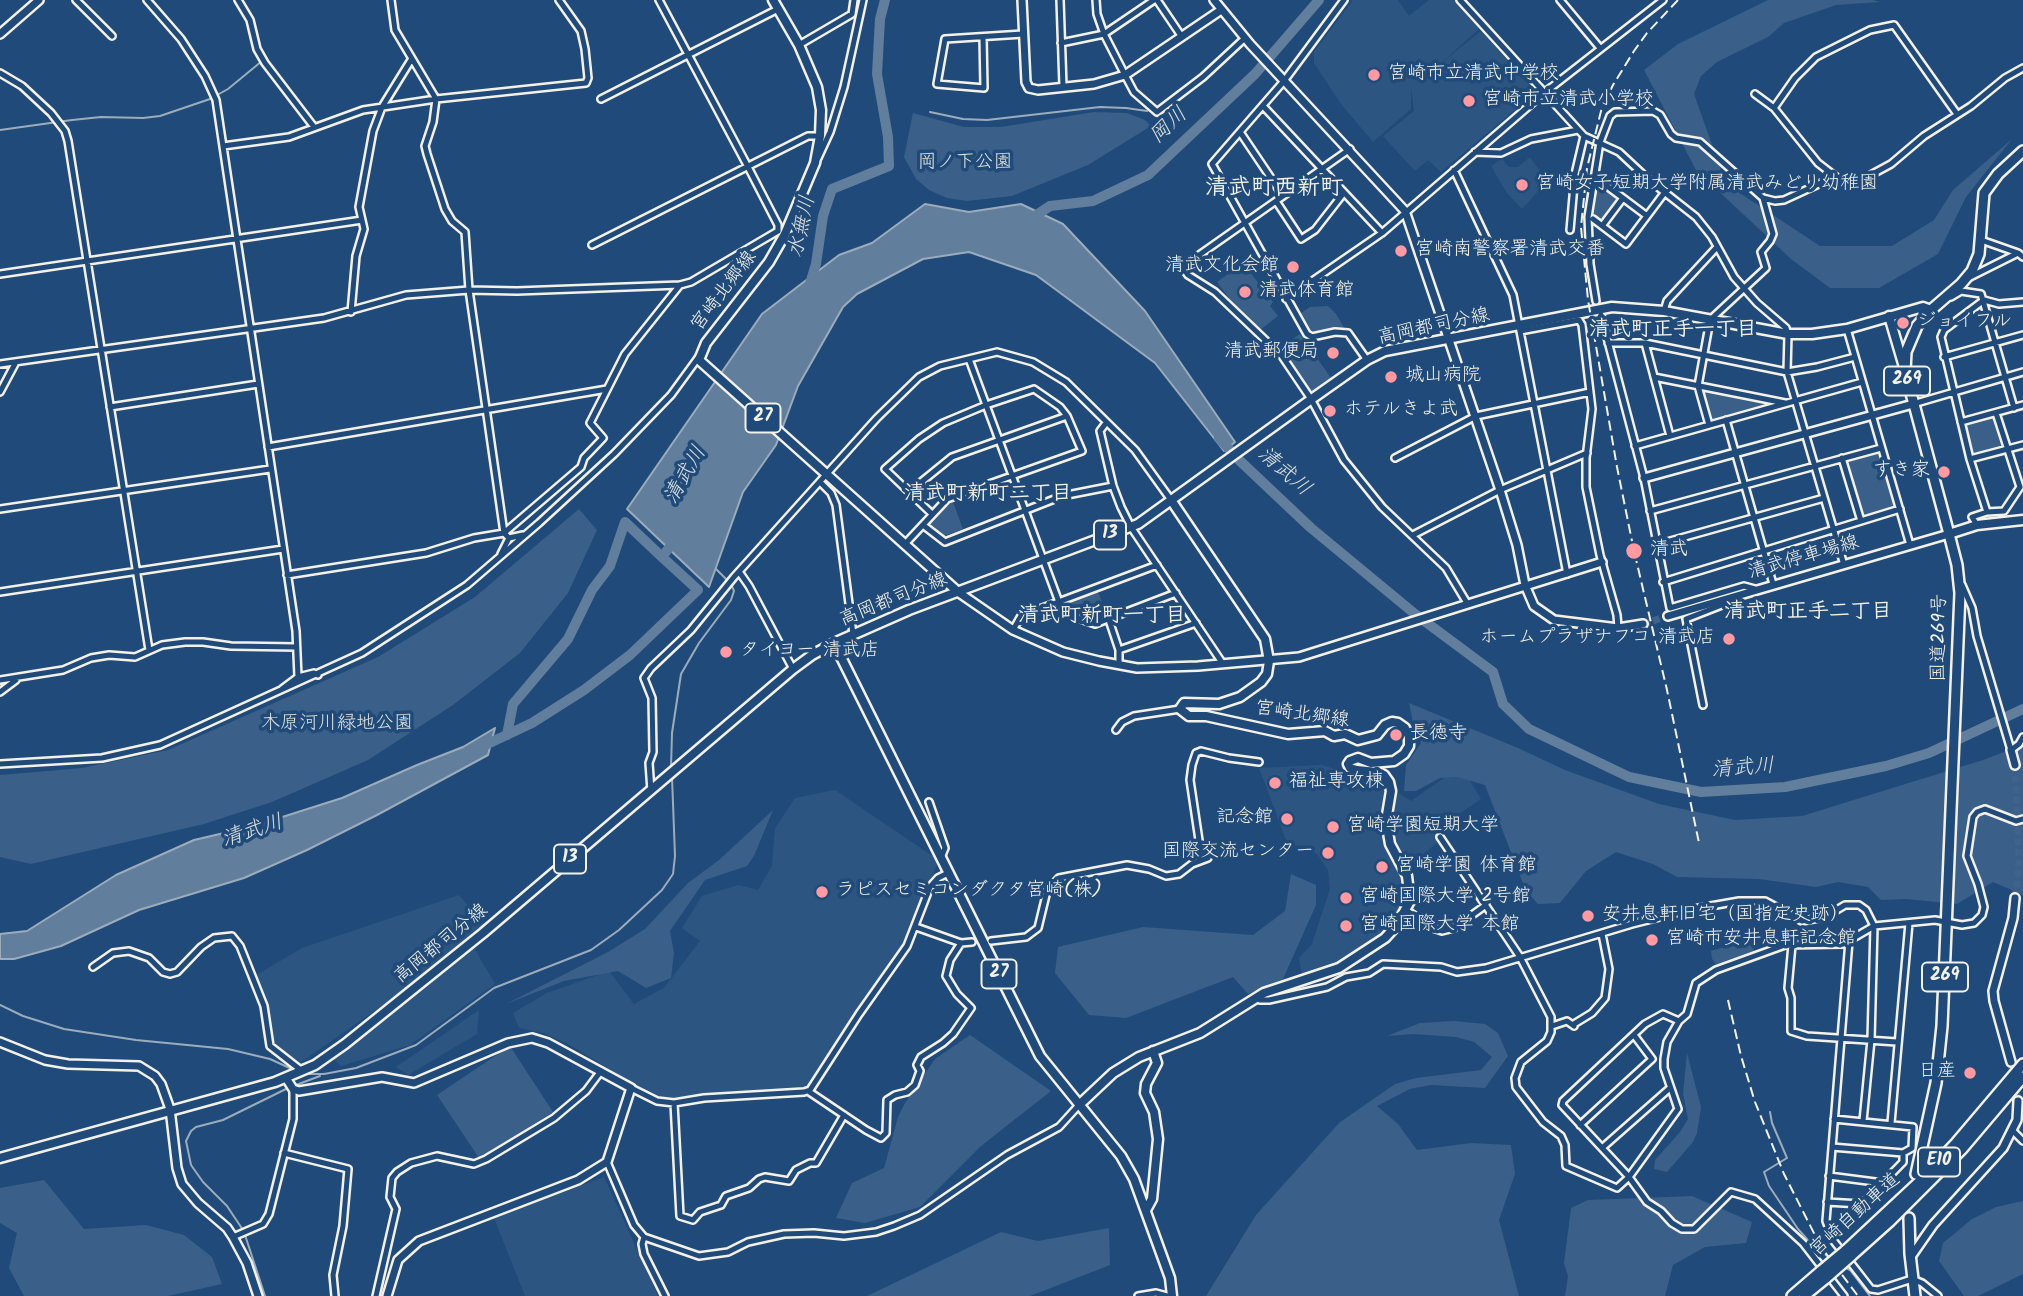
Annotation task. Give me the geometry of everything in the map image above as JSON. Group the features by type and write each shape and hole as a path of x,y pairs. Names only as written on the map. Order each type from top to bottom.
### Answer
{"highway":[{"name":"国道269号","path":"1916,1174 1936,1083 1942,1026 1961,622 1957,565 1905,371 1906,352 1917,326 1965,280 1977,260 1984,193 1998,174 2023,151"},
{"name":"宮崎自動車道","path":"1848,1254 1947,1153 2023,1064"},
{"name":"宮崎自動車道","path":"1804,1296 1824,1275 1917,1195 1962,1149 2023,1077"},
{"path":"1909,1218 1915,1296"},
{"name":"宮崎自動車道","path":"1792,1296 1824,1275"}],"main road":[{"name":"宮崎北郷線","path":"773,0 799,45 817,87 821,110 821,136 815,163 769,262 706,343 700,358 958,592"},
{"name":"高岡都司分線","path":"1,1156 286,1078 303,1071 345,1044 427,979 793,669 853,634 1131,527 1367,360 1385,351 1448,338 1520,328 1612,307 1664,312 1788,334 1847,329 1923,307 1931,310"},
{"path":"1889,316 1905,371"},
{"path":"1171,500 1265,639 1269,661"},
{"path":"1949,534 1978,525 2023,520"},
{"name":"27","path":"834,643 1040,1056 1121,1156 1134,1179 1170,1278 1170,1296"},
{"name":"宮崎北郷線","path":"1269,661 1268,674 1240,697 1219,704 1184,703 1180,709 1189,716 1234,721 1288,734 1325,731 1334,736 1345,734 1358,740 1377,735 1385,725 1392,722 1405,728 1409,746 1404,754 1394,761 1371,763 1358,758 1348,764 1350,768 1384,775 1389,782 1391,791 1386,821 1390,844 1408,876 1410,901 1406,910"},
{"path":"1079,1105 1113,1073 1132,1060 1206,1030 1256,997 1339,968 1385,938 1406,910"},
{"path":"1146,1210 1152,1199 1158,1139 1154,1112 1146,1093 1146,1084 1157,1063 1153,1051"}],"street":[{"path":"0,34 39,0"},
{"path":"76,0 112,36"},
{"path":"148,0 181,39 212,90 223,146 288,575 296,631 298,677"},
{"path":"238,0 250,20 257,49 265,63 314,127"},
{"path":"391,0 395,30 436,99 433,122 425,146 445,209 452,221 465,232 469,290 507,536"},
{"path":"223,146 289,136 363,110 436,99 586,83 588,78 581,31 559,0"},
{"path":"0,364 324,318 405,295 469,290 517,291 680,285 691,282 782,232 659,0"},
{"path":"799,45 852,14 854,0"},
{"path":"815,163 830,132 844,87 863,0"},
{"path":"1022,0 1025,77 1029,88 1038,90 1094,84 1125,75 1221,10"},
{"path":"1060,0 1063,86"},
{"path":"1096,0 1097,15 1104,34 1133,92 1157,112 1247,41"},
{"path":"1061,43 1104,34 1155,0 1182,37"},
{"path":"1214,0 1247,41 1405,211 1476,416 1517,545 1525,585 1534,606 1554,620 1618,628 1643,624"},
{"path":"1344,0 1263,106 1212,164 1307,334 1312,337 1335,332 1348,333 1367,360"},
{"path":"1460,0 1584,136 1619,152 1703,224 1743,288 1786,328 1787,372 1844,565"},
{"path":"1560,0 1600,48"},
{"path":"1286,299 1382,233 1544,93 1663,0"},
{"path":"601,99 778,9"},
{"path":"1774,108 1795,78 1816,57 1870,30 1894,25 1957,114"},
{"path":"983,37 984,88 937,84 945,38 1023,34"},
{"path":"351,312 356,256 364,229 359,207 373,131 382,107 411,60"},
{"path":"1755,94 1774,108 1799,142 1834,177 1847,183 1859,183 1891,164 1924,136 2023,68"},
{"path":"0,74 9,77 37,99 65,131 149,650"},
{"path":"1263,106 1382,233"},
{"path":"1596,301 1590,264 1588,217 1600,142 1610,116 1615,112 1653,111 1660,115 1676,138 1700,142 1763,198 1784,200 1834,177"},
{"path":"1475,152 1501,153 1531,139 1578,130"},
{"path":"1240,132 1283,196"},
{"path":"592,245 808,135 821,136"},
{"path":"1570,230 1575,174 1584,136"},
{"path":"1350,149 1182,267 1188,275 1214,292 1282,356 1344,460 1382,507 1447,568 1463,605"},
{"path":"1454,170 1508,284 1520,328 1567,574"},
{"path":"1599,180 1647,216"},
{"path":"1593,219 1626,244 1665,192"},
{"path":"1276,201 1301,239 1315,230 1343,194"},
{"path":"1602,226 1623,198"},
{"path":"1709,425 1698,386 1710,320 1766,268 1761,252 1773,234 1763,198"},
{"path":"0,274 362,220"},
{"path":"1981,240 2021,255"},
{"path":"1664,312 1667,301 1717,247"},
{"path":"1965,280 2021,255"},
{"path":"499,557 507,536 581,467 584,457 604,439 590,423 633,343 680,285"},
{"path":"1931,310 1961,291 1976,291 1981,294 2014,408"},
{"path":"1984,300 1999,304 2023,302"},
{"path":"1984,300 1944,330 1941,338 1970,459 1987,512"},
{"path":"1601,314 1644,478 1670,608 1744,586 1755,589"},
{"path":"1520,328 1578,320 1582,325 1592,420 1587,453 1587,487 1618,628"},
{"path":"1847,329 1910,545"},
{"path":"1944,357 2023,335"},
{"path":"1608,344 1645,343 1787,372 1855,357"},
{"path":"1645,343 1670,436"},
{"path":"651,791 649,763 653,752 652,698 644,678 691,630 821,483 826,474 892,402 919,377 940,366 997,352 1034,362 1066,382 1135,450 1171,500"},
{"path":"0,764 102,758 160,745 362,653 467,585 614,454 671,395 700,358"},
{"path":"969,359 1063,613 1095,624 1176,593"},
{"path":"0,392 16,362"},
{"path":"1644,478 2023,372"},
{"path":"1654,377 1786,404"},
{"path":"1635,446 1862,382"},
{"path":"110,407 258,384"},
{"path":"268,447 607,389"},
{"path":"905,544 947,499 1082,451 1067,416 1034,389 986,405 927,434 885,469 932,514"},
{"path":"1395,458 1476,416 1590,392"},
{"path":"1961,422 2023,405"},
{"path":"1978,525 1972,517 1987,512 2004,511 2021,487 1996,413"},
{"path":"909,492 953,457 1067,416"},
{"path":"1726,420 1773,584"},
{"path":"1107,423 1100,431 1114,486 1131,527 1223,664"},
{"path":"1970,459 2023,445"},
{"path":"1650,511 1881,448"},
{"path":"1413,535 1500,490 1587,453"},
{"path":"1842,458 1861,521"},
{"path":"0,509 270,469"},
{"path":"821,483 831,493 836,505 853,634"},
{"path":"923,525 945,542 1062,496 1114,486"},
{"path":"1656,545 1824,498"},
{"path":"1663,582 1900,509"},
{"path":"288,575 426,553 474,538 525,534"},
{"name":"清武停車場線","path":"1668,616 1949,534"},
{"path":"0,592 283,549"},
{"path":"958,592 1013,630 1063,652 1119,664 1156,668 1299,657 1602,562"},
{"path":"1013,630 1021,616 1157,565"},
{"path":"1957,565 1972,608 1977,636 2015,765"},
{"path":"740,573 793,669"},
{"path":"1703,705 1686,619 1755,589"},
{"path":"1109,620 1119,650 1119,664"},
{"path":"1961,622 1975,628"},
{"path":"1119,650 1196,623"},
{"path":"0,680 63,670 91,658 109,655 129,658 149,650 185,642 296,647"},
{"path":"280,692 298,677 314,673 318,675"},
{"path":"0,692 18,678"},
{"path":"1116,730 1122,722 1133,716 1180,709"},
{"path":"2010,746 2019,744 2023,737"},
{"path":"991,941 1026,937 1038,928 1047,891 1059,878 1127,865 1149,869 1166,876 1180,874 1192,864 1208,858 1200,847 1190,780 1196,753 1201,751 1259,762"},
{"path":"929,802 945,848 941,858"},
{"path":"1440,837 1520,957 1551,1017 1552,1026 1547,1041 1521,1062 1515,1078 1516,1087 1543,1122 1561,1136 1565,1145 1566,1166 1617,1188 1629,1178 1678,1109 1664,1068 1664,1059 1667,1041 1679,1021 1687,1014 1696,983 1716,970 1785,945 1828,946 1849,942 1874,926 1935,920 1962,925 1974,923 1982,915 1984,907 1967,856 1975,814 1982,809 1988,809 2016,821 2023,819"},
{"path":"293,1089 299,1091 382,1077 414,1083 524,1038 541,1039 657,1101 674,1103 704,1098 808,1091 814,1086 906,946 916,927 930,887 947,873"},
{"path":"2011,1062 1993,991 2013,918 2015,898"},
{"path":"1256,997 1269,1000 1327,987 1346,977 1369,973 1383,964 1441,967 1463,972 1486,968 1688,910 1759,900 1770,902 1802,921 1825,917 1845,905 1859,905 1868,913 1874,926 1871,1040 1863,1121"},
{"path":"1406,910 1442,931 1454,928 1486,905"},
{"path":"1891,1123 1909,923"},
{"path":"916,927 961,943 972,942"},
{"path":"1552,1026 1562,1021 1574,1026 1592,1013 1605,998 1609,969 1602,934"},
{"path":"93,967 113,953 129,951 149,958 163,972 170,974 177,972 201,947 214,938 232,936 240,946 264,1006 270,1046 303,1071"},
{"path":"1849,942 1826,1221 1833,1240 1871,1289 1878,1290 1912,1279 1922,1283 1938,1296"},
{"path":"808,1091 881,1138 887,1129 887,1100 907,1092 915,1084 920,1071 917,1065 921,1057 943,1044 971,1008 957,994 946,976 950,960 961,943"},
{"path":"1793,945 1788,988 1791,998 1791,1031 1807,1036 1897,1042"},
{"path":"1679,1021 1663,1014 1645,1024 1563,1101 1562,1105 1629,1178 1647,1202 1682,1229 1694,1229 1702,1223 1731,1192 1760,1201 1803,1243 1844,1296"},
{"path":"1580,1125 1652,1059 1634,1035"},
{"path":"0,1042 35,1056 68,1064 139,1066 155,1076 161,1084 170,1109 177,1168 182,1184 198,1203 227,1228 247,1263 258,1296"},
{"path":"376,1296 396,1209 390,1197 392,1178 397,1172 411,1163 436,1156 474,1164 486,1159 554,1118 586,1091 601,1071"},
{"path":"233,1237 262,1224 269,1214 293,1119 293,1089 286,1078"},
{"path":"387,1296 398,1261 419,1241 578,1180 607,1162 631,1088"},
{"path":"1602,1148 1670,1088"},
{"path":"1910,1258 1933,1225 2003,1148 2020,1117 2018,1101"},
{"path":"674,1103 680,1216 693,1220 700,1212 720,1205 726,1196 749,1188 759,1179 765,1177 789,1181 796,1170 816,1163 844,1115"},
{"path":"607,1162 634,1225 645,1237 699,1256 728,1252 748,1242 784,1234 844,1236 885,1229 920,1215 1007,1155 1059,1127 1079,1105"},
{"path":"1832,1147 1903,1153 1912,1148 1913,1127 1834,1119"},
{"path":"2013,1130 2023,1141"},
{"path":"284,1153 348,1169 343,1226 333,1275 335,1296"},
{"path":"1827,1202 1860,1204 1903,1161 1903,1153"},
{"path":"1829,1176 1882,1182"},
{"path":"645,1237 642,1244 645,1254 665,1296"},
{"path":"1138,1296 1156,1293 1170,1296"}],"shaded area":[{"path":"1353,0 1398,0 1409,16 1429,0 1455,0 1480,28 1440,64 1481,31 1536,92 1441,172 1428,160 1415,171 1383,136 1414,111 1411,88 1411,109 1373,142 1341,104 1314,63 1314,52"},
{"name":"宮崎女子短期大学附属清武みどり幼稚園","path":"1530,157 1545,178 1541,188 1522,209 1507,193 1491,166 1502,159 1509,167 1518,167"},
{"path":"1321,765 1384,783 1411,801 1461,766 1481,799 1435,830 1438,842 1409,866 1405,899 1392,925 1346,958 1302,976 1299,958 1312,944 1330,889 1328,870 1318,855 1305,846 1288,845 1259,768"},
{"path":"835,790 934,857 937,864 902,947 807,1092 662,1101 570,1045 544,1033 519,1028 513,1013 547,993 609,971 634,1004 664,988 700,941 682,928 702,896 738,885 758,890 772,866 775,828 795,798"},
{"path":"459,895 483,924 393,998 301,1062 275,1047 268,1010 255,976 302,948"},
{"path":"474,948 495,984 410,1045 341,1066 334,1059"},
{"path":"479,1010 477,1034 408,1075 396,1067"},
{"path":"604,1177 658,1296 525,1296 494,1218"}],"green space":[{"path":"1768,0 1880,2 1836,5 1784,23 1768,37 1717,62 1701,76 1694,94 1726,184 1820,246 1892,246 1934,220 1953,190 2012,139 1966,197 1938,254 1879,288 1830,288 1791,259 1696,170 1644,70 1678,44"},
{"name":"岡ノ下公園","path":"1094,112 1127,113 1145,120 1151,126 1088,165 1012,196 967,201 947,198 929,190 916,179 904,157 913,113 964,127 1001,127"},
{"path":"1596,183 1617,199 1600,221 1592,214"},
{"name":"清武体育館","path":"1243,263 1273,302 1270,306 1278,316 1259,331 1250,319 1247,322 1217,282"},
{"path":"1328,306 1346,331 1313,335 1308,332 1298,315 1310,307"},
{"path":"1300,334 1331,378 1311,393 1279,348"},
{"path":"1703,390 1768,405 1710,420"},
{"path":"1994,419 2001,447 1974,456 1966,425"},
{"path":"1878,451 1895,507 1863,517 1848,460"},
{"path":"953,502 963,529 944,536 928,523"},
{"name":"木原河川緑地公園","path":"579,509 597,530 568,593 520,653 453,705 368,760 272,802 204,824 31,864 0,857 0,775 82,768 168,750 378,657 475,597"},
{"path":"1097,589 1106,613 1094,618 1064,608 1062,602"},
{"path":"1409,703 1565,770 1659,804 1735,820 1802,816 2023,745 2023,895 1993,882 1957,904 1906,899 1881,900 1868,887 1838,882 1816,887 1759,879 1677,877 1653,864 1616,852 1586,871 1560,903 1538,904 1526,891 1485,785 1457,777 1440,778 1416,791 1404,791 1406,765 1421,743 1414,728"},
{"path":"773,810 754,856 747,866 705,880 670,931 674,953 671,978 646,988 618,971 564,981 506,1004 608,952 645,929 688,883 719,860"},
{"path":"1291,874 1316,885 1316,905 1283,979 1248,994 1233,977 1126,1018 1089,1015 1055,973 1058,947 1143,927 1253,935 1285,911"},
{"path":"1750,939 1754,951 1716,964 1712,959 1711,951"},
{"path":"1454,1021 1485,1024 1498,1033 1508,1056 1485,1088 1431,1085 1410,1089 1377,1106 1398,1124 1417,1150 1471,1143 1511,1145 1515,1174 1499,1220 1519,1296 1206,1296 1256,1215 1339,1123 1395,1084 1416,1078 1481,1070 1492,1057 1474,1042 1456,1037 1413,1034 1387,1036 1420,1023"},
{"path":"970,1035 1051,1091 981,1146 920,1207 865,1223 836,1218 852,1183 884,1168 898,1117 935,1059"},
{"path":"510,1046 553,1112 479,1158 437,1095"},
{"path":"1687,1053 1701,1107 1697,1133 1693,1142 1667,1172 1654,1169 1655,1160 1688,1119 1683,1094"},
{"path":"44,1180 84,1229 146,1225 184,1235 212,1257 222,1284 168,1296 24,1296 9,1268 17,1233 0,1223 0,1188"},
{"path":"1692,1196 1752,1222 1746,1243 1705,1247 1673,1265 1665,1296 1565,1296 1568,1276 1564,1263 1571,1208 1588,1200"},
{"path":"2023,1201 2023,1274 1978,1296 1964,1296 1939,1261 1943,1243 1972,1219 1996,1207"},
{"path":"1109,1228 1110,1265 1030,1296 867,1296 1001,1232 1038,1241"}],"water":[{"path":"925,204 969,212 1021,204 1063,224 1145,311 1235,442 1224,451 1155,363 1036,275 969,252 923,259 857,294 843,307 798,386 776,445 743,492 709,587 627,509 762,314 839,255 872,243"},
{"path":"495,728 488,755 307,850 244,878 139,910 61,946 14,959 0,959 0,934 27,931 116,875 194,840 254,826 342,798 463,747"}],"waterway":[{"name":"水無川","path":"809,287 816,264 823,216 832,189 889,166 888,137 877,74 880,19 885,0"},
{"name":"岡川","path":"1029,220 1050,206 1093,201 1148,175 1255,74 1319,0"},
{"path":"0,130 101,117 160,116 210,99 228,89 262,61"},
{"path":"930,112 963,119 987,120 1100,107 1147,111"},
{"name":"清武川","path":"1219,438 1311,528 1415,614 1493,672 1503,704 1529,729 1629,777 1701,792 1785,787 1886,766 1929,753 2023,709"},
{"name":"清武川","path":"507,735 513,704 568,639 592,590 610,566 625,522 662,557"},
{"name":"清武川","path":"479,748 532,723 584,690 630,655 698,590 662,557 675,540"},
{"path":"716,569 727,580"},
{"path":"671,768 672,733 681,674 699,643 731,600 734,591 731,584"},
{"path":"306,1074 324,1074 356,1068 416,1045 494,988 591,950 619,930 662,890 673,874 675,856 672,777"},
{"path":"0,1005 23,1016 64,1029 136,1040 228,1049 270,1059 294,1070"},
{"path":"296,1085 320,1076"},
{"path":"243,1230 227,1206 203,1182 191,1165 186,1141 196,1127 223,1120 290,1087"},
{"path":"1770,1112 1787,1158 1764,1172 1769,1186 1798,1229 1814,1247 1830,1258"},
{"path":"245,1235 265,1296"},
{"path":"1844,1267 1850,1270 1870,1296"}],"tunnel":[{"path":"1643,624 1668,616"},
{"path":"2015,765 2019,863 2015,898"},
{"path":"2011,1062 2018,1101"}],"railway":[{"path":"1678,0 1634,51 1602,107 1587,168 1581,227 1588,300 1617,467 1699,843"},
{"path":"1728,1000 1755,1102 1784,1174 1821,1247 1858,1296"}],"place":[{"name":"宮崎市立清武中学校","path":"1374,75"},
{"name":"宮崎市立清武小学校","path":"1469,101"},
{"name":"宮崎女子短期大学附属清武みどり幼稚園","path":"1522,185"},
{"name":"宮崎南警察署清武交番","path":"1401,251"},
{"name":"清武文化会館","path":"1293,267"},
{"name":"清武体育館","path":"1245,292"},
{"name":"ジョイフル","path":"1903,323"},
{"name":"清武郵便局","path":"1333,353"},
{"name":"城山病院","path":"1391,377"},
{"name":"ホテルきよ武","path":"1330,411"},
{"name":"すき家","path":"1944,472"},
{"name":"清武","path":"1634,551"},
{"name":"ホームプラザナフコ 清武店","path":"1729,639"},
{"name":"タイヨー 清武店","path":"726,652"},
{"name":"長徳寺","path":"1396,735"},
{"name":"福祉専攻棟","path":"1275,783"},
{"name":"記念館","path":"1287,819"},
{"name":"宮崎学園短期大学","path":"1333,827"},
{"name":"国際交流センター","path":"1328,853"},
{"name":"宮崎学園 体育館","path":"1382,867"},
{"name":"ラピスセミコンダクタ宮崎(株)","path":"822,892"},
{"name":"宮崎国際大学 2号館","path":"1346,898"},
{"name":"安井息軒旧宅（国指定史跡）","path":"1588,916"},
{"name":"宮崎国際大学 本館","path":"1346,926"},
{"name":"宮崎市安井息軒記念館","path":"1652,940"},
{"name":"日産","path":"1970,1073"}],"district":[{"name":"清武町西新町","path":"1274,190"},
{"name":"清武町正手一丁目","path":"1673,331"},
{"name":"清武町新町二丁目","path":"988,495"},
{"name":"清武町正手二丁目","path":"1808,613"},
{"name":"清武町新町一丁目","path":"1102,617"}]}
